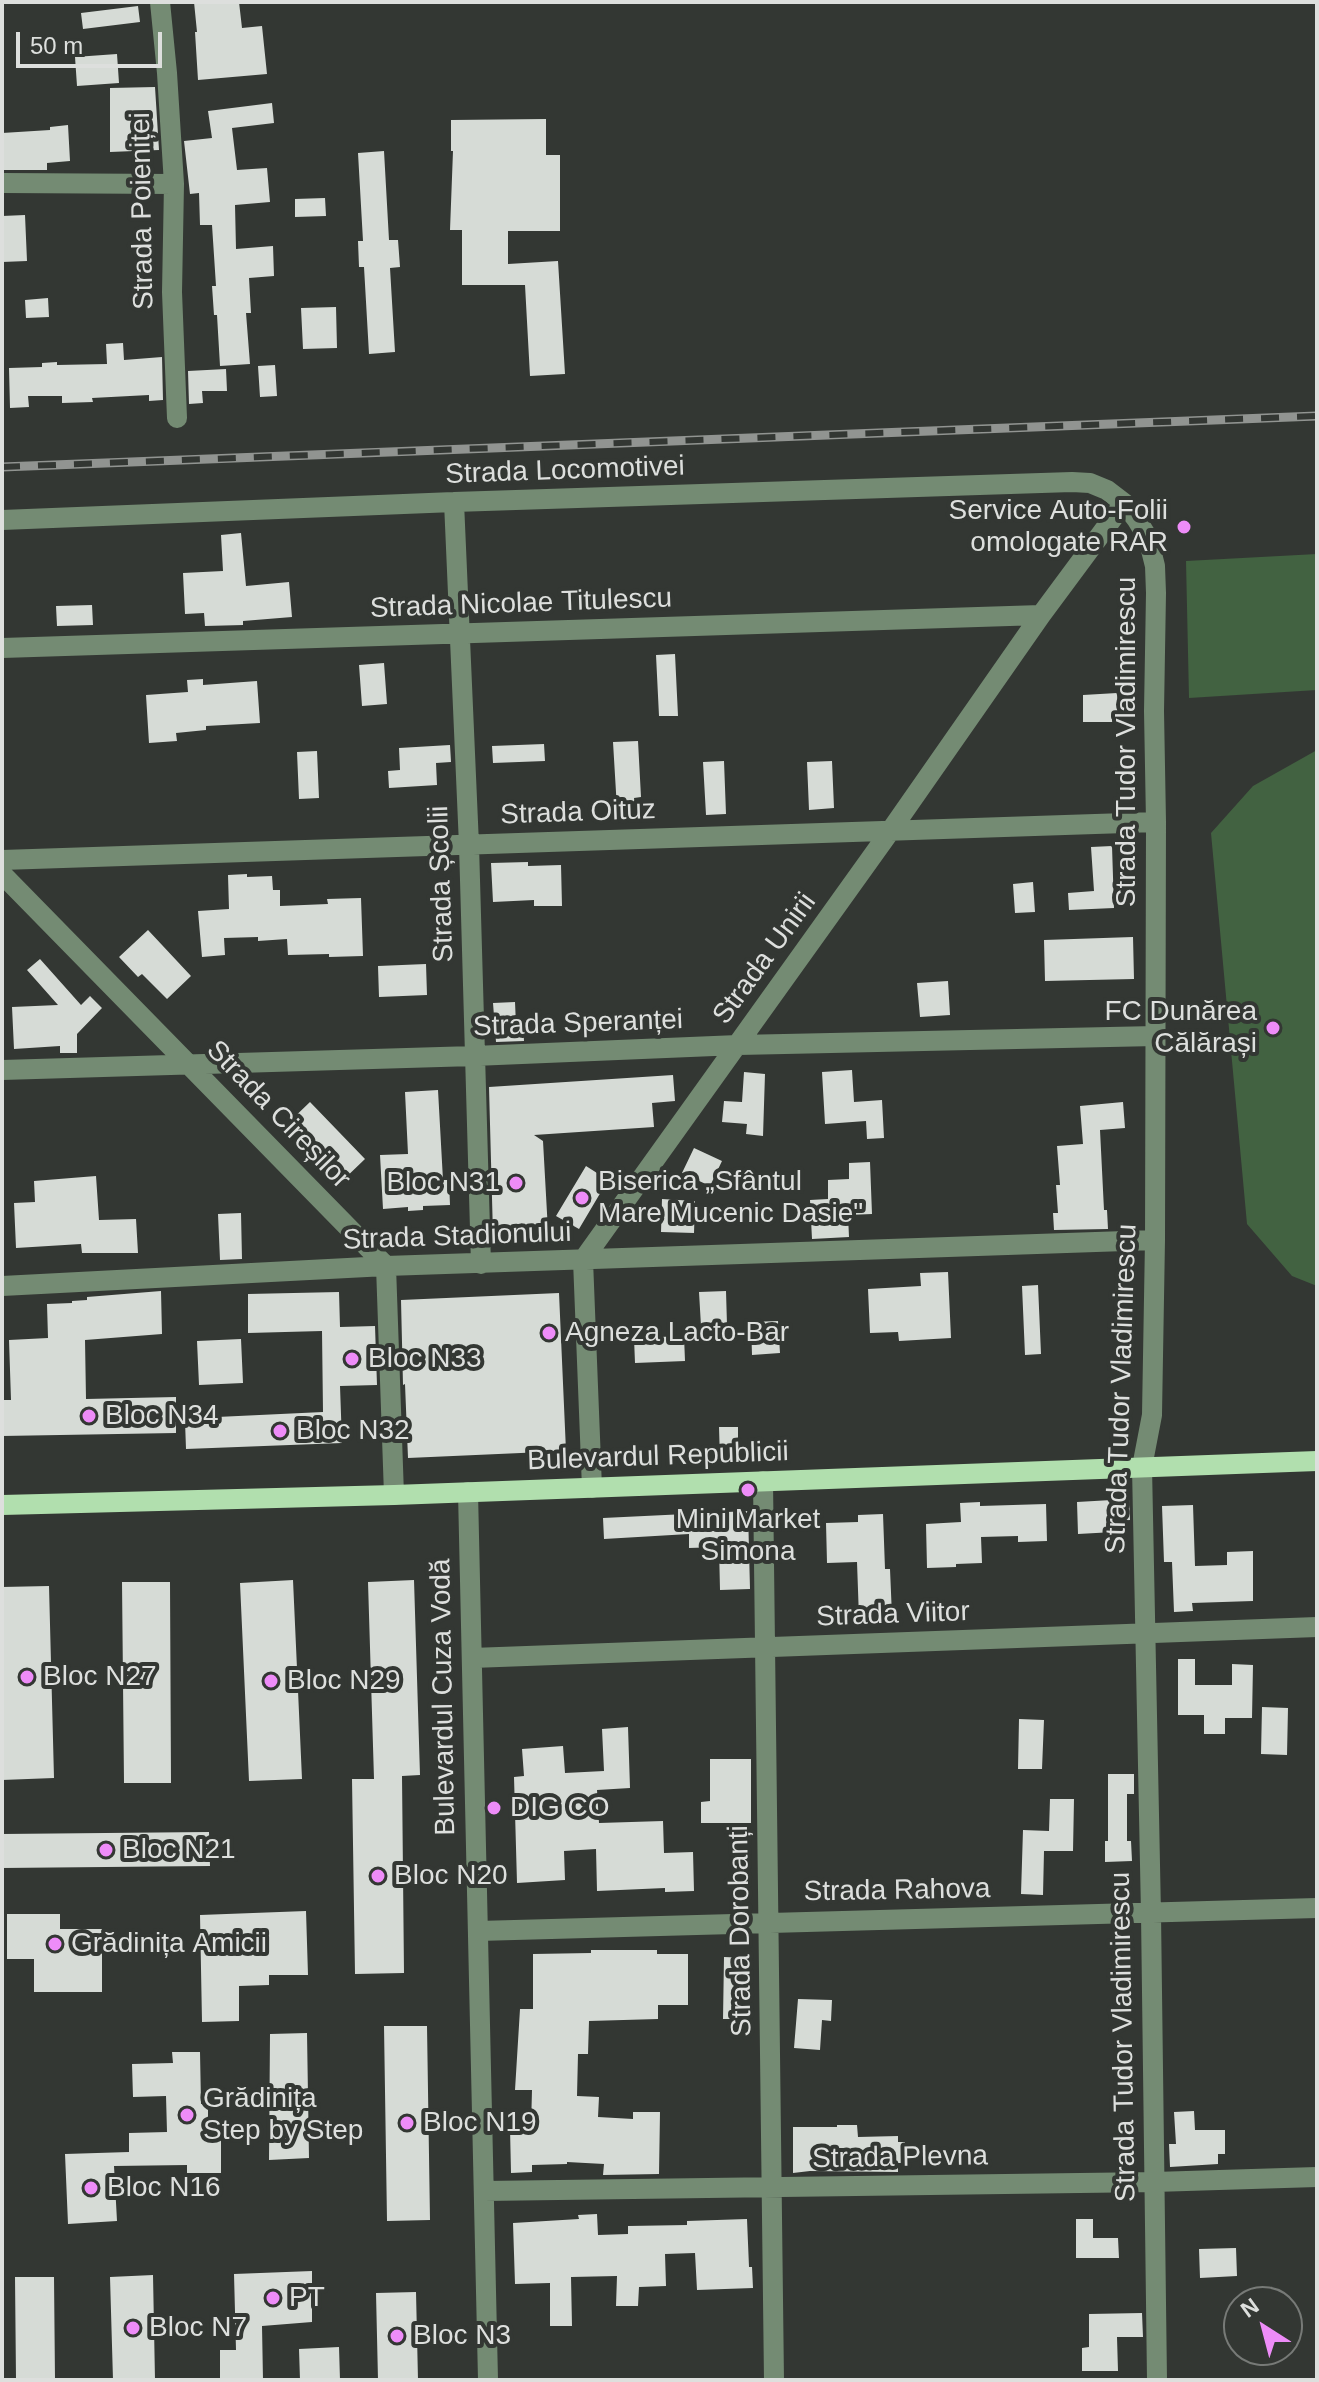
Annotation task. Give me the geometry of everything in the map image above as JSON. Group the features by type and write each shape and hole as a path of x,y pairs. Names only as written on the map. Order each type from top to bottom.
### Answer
{"main road":[{"name":"Bulevardul Republicii","path":"2,1505 394,1495 1317,1461"}],"street":[{"name":"Strada Poieniței","path":"160,2 174,184 172,292 177,418"},
{"path":"2,183 174,184"},
{"name":"Strada Locomotivei","path":"2,520 1072,482 1090,483 1107,490 1124,503"},
{"name":"Strada Școlii","path":"454,502 469,845 481,1264"},
{"name":"Strada Unirii","path":"583,1260 1041,615 1124,503"},
{"name":"Strada Tudor Vladimirescu","path":"1124,503 1148,538 1155,566 1155,1240 1152,1415 1142,1467 1157,2380"},
{"name":"Strada Nicolae Titulescu","path":"2,648 1041,615"},
{"name":"Strada Oituz","path":"2,860 1156,822"},
{"name":"Strada Cireșilor","path":"2,874 386,1266"},
{"name":"Strada Speranței","path":"2,1070 738,1045 1156,1036"},
{"name":"Strada Stadionului","path":"2,1286 386,1266 1155,1240"},
{"path":"583,1260 592,1488"},
{"path":"386,1266 394,1495"},
{"name":"Strada Dorobanți","path":"763,1481 774,2380"},
{"name":"Bulevardul Cuza Vodă","path":"468,1492 488,2380"},
{"name":"Strada Viitor","path":"472,1658 1317,1627"},
{"name":"Strada Rahova","path":"478,1931 1317,1908"},
{"name":"Strada Plevna","path":"484,2191 1317,2177"}],"green space":[{"path":"1317,554 1317,690 1189,698 1186,561"},
{"name":"FC Dunărea Călărași","path":"1317,750 1317,1286 1292,1276 1247,1224 1211,833 1253,786"}],"building":[{"path":"194,2 239,2 242,28 262,26 267,74 198,80"},
{"path":"138,6 140,22 83,29 81,13"},
{"path":"117,54 119,83 77,86 75,57"},
{"path":"155,87 159,150 110,152 110,88"},
{"path":"272,103 274,123 232,128 237,170 267,168 270,202 235,205 236,249 273,246 274,276 249,278 251,313 246,313 250,364 220,366 212,286 216,286 212,225 200,225 199,193 190,194 184,141 212,138 208,111"},
{"path":"546,119 546,155 560,155 560,231 508,231 508,264 558,261 565,374 530,376 525,285 462,285 462,230 450,230 451,120"},
{"path":"68,125 70,161 47,163 47,170 2,170 2,133 50,130 50,127"},
{"path":"384,151 389,240 398,240 400,267 390,268 395,352 369,354 364,267 359,267 358,241 363,241 358,153"},
{"path":"325,198 326,216 295,217 295,199"},
{"path":"25,215 27,261 2,262 2,216"},
{"path":"48,298 49,317 26,318 25,300"},
{"path":"336,307 337,348 303,349 301,308"},
{"path":"123,343 124,360 162,357 163,400 149,401 149,395 62,403 62,396 28,396 29,407 10,408 9,368 42,367 42,363 57,362 57,365 107,364 106,344"},
{"path":"275,365 277,396 260,397 258,366"},
{"path":"226,369 227,391 202,391 203,403 189,404 188,371"},
{"path":"241,533 246,586 289,582 292,617 243,621 243,625 205,626 204,613 185,614 183,573 223,571 221,535"},
{"path":"92,605 93,625 57,626 56,606"},
{"path":"675,654 678,716 659,716 656,655"},
{"path":"384,663 387,704 362,706 359,665"},
{"path":"203,679 203,685 257,681 260,723 206,726 206,730 176,733 177,741 149,743 146,695 188,692 187,680"},
{"path":"1117,693 1118,722 1083,722 1083,695"},
{"path":"638,741 641,797 634,798 635,808 617,809 613,742"},
{"path":"544,744 545,761 493,763 492,746"},
{"path":"450,745 451,762 436,763 437,785 389,788 388,771 400,770 399,748"},
{"path":"317,751 319,798 299,799 297,752"},
{"path":"724,761 726,814 706,815 703,762"},
{"path":"832,761 834,808 809,810 807,762"},
{"path":"1112,846 1114,908 1069,910 1068,893 1094,891 1091,847"},
{"path":"528,862 528,866 561,865 562,906 534,906 534,900 493,902 491,863"},
{"path":"247,874 247,877 272,876 273,890 280,890 280,906 328,904 327,899 361,898 363,956 288,955 287,939 258,941 258,937 224,938 225,955 202,957 198,911 229,909 228,875"},
{"path":"1033,882 1035,912 1015,913 1013,884"},
{"path":"148,930 191,976 167,999 142,974 138,977 119,957"},
{"path":"1133,937 1134,979 1045,981 1044,940"},
{"path":"40,959 81,1005 90,996 102,1008 77,1034 77,1053 60,1053 60,1046 14,1049 12,1007 58,1005 27,970"},
{"path":"426,964 427,995 379,997 378,966"},
{"path":"948,981 950,1015 920,1017 917,983"},
{"path":"515,1002 516,1025 523,1024 524,1041 496,1042 493,1003"},
{"path":"852,1070 854,1102 882,1100 884,1138 867,1139 866,1121 825,1124 822,1072"},
{"path":"744,1072 765,1074 763,1136 746,1134 747,1124 722,1122 724,1101 742,1102"},
{"name":"Bloc N31","path":"673,1075 675,1101 652,1103 654,1127 534,1135 543,1141 548,1231 493,1235 489,1087"},
{"path":"438,1090 443,1180 449,1180 450,1205 423,1206 423,1210 408,1211 408,1207 383,1209 380,1155 408,1154 405,1092"},
{"path":"310,1102 365,1159 340,1183 285,1126"},
{"path":"1123,1102 1125,1128 1100,1130 1104,1210 1107,1210 1108,1229 1054,1230 1053,1213 1058,1213 1056,1185 1060,1185 1057,1146 1083,1144 1080,1106"},
{"path":"694,1148 722,1161 710,1186 682,1173"},
{"path":"870,1162 872,1214 848,1215 849,1237 812,1239 810,1200 828,1199 828,1180 849,1179 849,1163"},
{"name":"Biserica „Sfântul Mare Mucenic Dasie\"","path":"586,1166 608,1180 579,1229 556,1216"},
{"path":"96,1176 99,1220 136,1219 138,1253 82,1253 81,1244 16,1248 14,1203 35,1202 34,1181"},
{"path":"662,1199 695,1201 694,1233 661,1232"},
{"path":"241,1213 242,1259 220,1260 218,1214"},
{"path":"948,1272 951,1338 899,1341 898,1332 870,1333 868,1289 921,1286 920,1273"},
{"path":"1038,1285 1041,1354 1025,1355 1022,1286"},
{"path":"161,1291 162,1334 85,1340 86,1399 176,1397 176,1433 2,1436 2,1400 11,1400 9,1340 48,1338 47,1304 72,1303 87,1300 87,1297"},
{"path":"726,1291 727,1325 701,1326 699,1292"},
{"path":"339,1292 340,1327 375,1326 377,1385 340,1386 342,1443 186,1449 185,1421 323,1412 322,1331 248,1333 248,1294"},
{"path":"559,1293 566,1451 408,1458 401,1300"},
{"path":"778,1321 780,1353 752,1355 751,1322"},
{"path":"684,1336 685,1361 635,1363 634,1338"},
{"path":"241,1339 243,1383 199,1385 197,1341"},
{"path":"719,1427 738,1427 738,1460 720,1460"},
{"path":"1129,1499 1130,1520 1113,1521 1114,1532 1078,1534 1077,1502"},
{"path":"980,1502 980,1506 1046,1504 1047,1541 1018,1542 1018,1536 981,1537 982,1563 927,1568 926,1524 961,1522 960,1503"},
{"path":"1193,1505 1195,1566 1227,1565 1227,1552 1253,1551 1253,1601 1192,1603 1193,1611 1174,1612 1172,1562 1164,1562 1162,1506"},
{"path":"748,1511 750,1589 720,1590 719,1547 689,1548 689,1534 604,1539 603,1518"},
{"path":"883,1514 885,1569 890,1569 892,1616 859,1618 857,1562 827,1563 826,1523 858,1522 858,1515"},
{"name":"Bloc N29","path":"293,1580 302,1779 249,1781 240,1583"},
{"path":"414,1580 420,1775 402,1776 404,1973 355,1974 352,1779 374,1779 368,1582"},
{"path":"122,1582 170,1582 171,1783 124,1783"},
{"name":"Bloc N27","path":"49,1586 54,1778 2,1780 2,1587"},
{"path":"1178,1659 1195,1659 1195,1685 1232,1685 1232,1664 1253,1665 1252,1718 1225,1718 1225,1734 1204,1734 1204,1715 1178,1715"},
{"path":"1262,1707 1288,1708 1287,1755 1261,1754"},
{"path":"1019,1719 1044,1720 1042,1769 1018,1769"},
{"path":"628,1727 630,1788 597,1790 599,1823 663,1821 664,1853 693,1852 694,1891 665,1892 665,1888 597,1891 596,1849 564,1851 565,1880 517,1883 514,1777 524,1776 522,1749 563,1746 565,1773 604,1771 602,1729"},
{"path":"710,1759 751,1759 751,1823 701,1823 701,1802 710,1801"},
{"path":"1108,1774 1134,1774 1134,1794 1127,1794 1127,1841 1131,1841 1132,1861 1105,1862"},
{"path":"1050,1799 1074,1799 1073,1851 1044,1851 1043,1895 1021,1894 1023,1830 1049,1831"},
{"name":"Bloc N21","path":"209,1832 210,1866 2,1868 2,1834"},
{"path":"306,1911 308,1975 269,1975 269,1985 239,1986 239,2021 202,2022 200,1915"},
{"name":"Grădinița Amicii","path":"7,1914 60,1914 60,1929 102,1929 102,1992 34,1992 34,1959 7,1959"},
{"path":"591,1950 657,1950 657,1954 688,1954 688,2005 658,2005 658,2019 589,2021 588,2054 578,2054 577,2096 599,2097 598,2117 633,2119 633,2112 660,2112 659,2174 603,2175 604,2164 567,2162 532,2165 532,2172 511,2173 510,2128 531,2127 532,2090 515,2090 520,2009 533,2009 533,1954 591,1953"},
{"path":"724,1957 748,1958 747,2019 723,2019"},
{"path":"798,1999 832,2000 831,2021 822,2020 820,2050 794,2048"},
{"name":"Bloc N19","path":"384,2026 427,2026 430,2220 387,2221"},
{"path":"307,2033 309,2158 269,2160 270,2034"},
{"name":"Grădinița Step by Step","path":"172,2052 200,2052 201,2104 208,2104 208,2127 221,2126 221,2173 187,2173 187,2165 114,2166 117,2221 68,2224 65,2154 129,2152 129,2133 167,2132 166,2096 133,2097 132,2064 173,2063"},
{"path":"1194,2111 1195,2130 1225,2130 1225,2154 1218,2154 1218,2164 1170,2167 1169,2144 1176,2144 1174,2112"},
{"path":"857,2125 858,2137 898,2136 898,2142 905,2142 905,2163 898,2163 898,2172 793,2173 793,2127"},
{"path":"597,2214 598,2235 628,2234 628,2226 687,2225 687,2221 747,2219 753,2288 697,2290 695,2253 665,2254 666,2286 639,2287 638,2306 616,2306 617,2276 571,2277 572,2326 550,2326 550,2283 515,2284 513,2223 579,2219 578,2215"},
{"path":"1076,2219 1093,2219 1093,2238 1118,2238 1119,2258 1076,2258"},
{"path":"1236,2248 1237,2276 1200,2278 1199,2249"},
{"name":"PT","path":"312,2271 312,2322 262,2326 263,2380 220,2380 220,2350 236,2350 234,2274"},
{"name":"Bloc N7","path":"153,2275 155,2380 113,2380 110,2277"},
{"path":"15,2277 54,2277 55,2380 16,2380"},
{"name":"Bloc N3","path":"416,2292 418,2380 378,2380 376,2293"},
{"path":"1142,2313 1143,2337 1117,2337 1118,2371 1082,2371 1082,2348 1089,2347 1089,2314"},
{"path":"339,2347 340,2380 300,2380 299,2349"}],"railway":[{"path":"2,467 1317,416"}],"place":[{"name":"Service Auto-Folii omologate RAR","path":"1184,527"},
{"name":"FC Dunărea Călărași","path":"1273,1028"},
{"name":"Bloc N31","path":"516,1183"},
{"name":"Biserica „Sfântul Mare Mucenic Dasie\"","path":"582,1198"},
{"name":"Agneza Lacto-Bar","path":"549,1333"},
{"name":"Bloc N33","path":"352,1359"},
{"name":"Bloc N34","path":"89,1416"},
{"name":"Bloc N32","path":"280,1431"},
{"name":"Mini Market Simona","path":"748,1490"},
{"name":"Bloc N27","path":"27,1677"},
{"name":"Bloc N29","path":"271,1681"},
{"name":"DIG CO","path":"494,1808"},
{"name":"Bloc N21","path":"106,1850"},
{"name":"Bloc N20","path":"378,1876"},
{"name":"Grădinița Amicii","path":"55,1944"},
{"name":"Grădinița Step by Step","path":"187,2115"},
{"name":"Bloc N19","path":"407,2123"},
{"name":"Bloc N16","path":"91,2188"},
{"name":"PT","path":"273,2298"},
{"name":"Bloc N7","path":"133,2328"},
{"name":"Bloc N3","path":"397,2336"}]}
